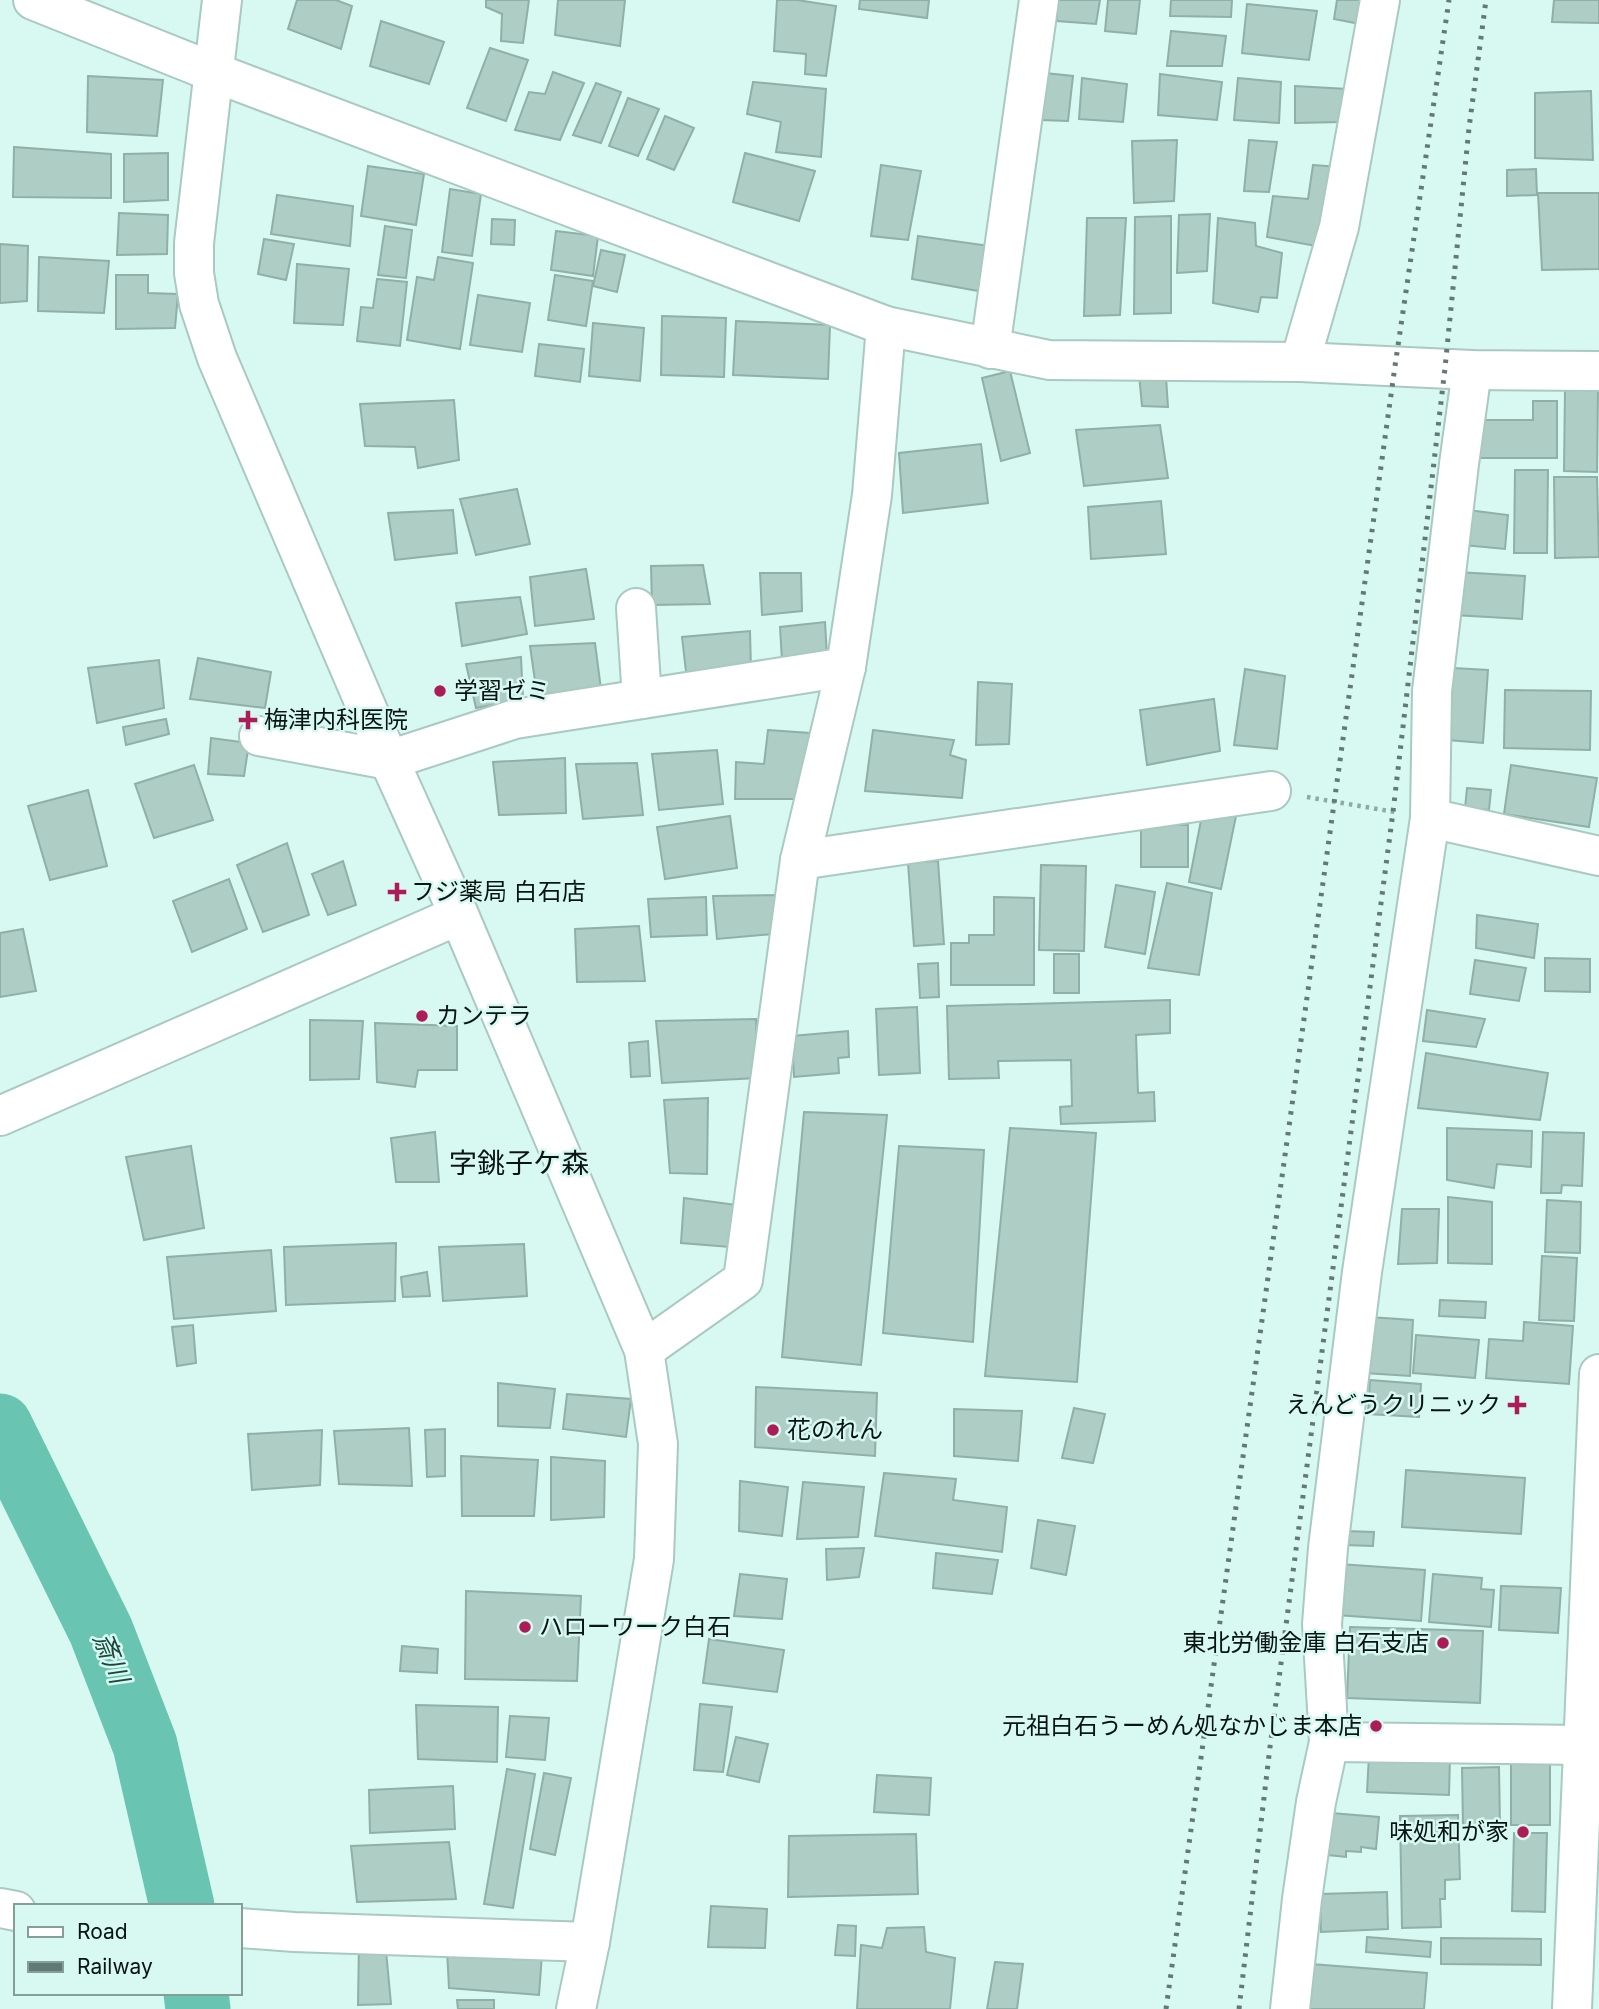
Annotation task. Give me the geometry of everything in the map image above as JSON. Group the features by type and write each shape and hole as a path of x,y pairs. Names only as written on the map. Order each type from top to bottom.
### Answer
{"street":[{"path":"33,0 213,72 886,327 1049,360 1300,362 1472,370 1599,372"},
{"path":"222,0 194,243 194,273 199,304 217,358 644,1350 658,1444 654,1559 590,1942 576,2009"},
{"path":"989,349 1039,0"},
{"path":"1300,362 1339,227 1380,0"},
{"path":"644,1350 743,1280 800,860 846,667 872,495 886,327"},
{"path":"1290,2009 1316,1802 1329,1742 1322,1624 1328,1548 1362,1272 1430,818 1432,691 1472,370"},
{"path":"636,608 642,699"},
{"path":"260,736 389,761 516,719 846,667"},
{"path":"800,860 1270,791"},
{"path":"1430,818 1599,856"},
{"path":"0,1116 459,915"},
{"path":"1572,2009 1591,1744 1599,1374"},
{"path":"1329,1742 1591,1744"},
{"path":"242,1928 590,1942"}],"path":[{"path":"1270,791 1430,818"}],"building":[{"path":"297,0 336,0 352,6 341,49 288,29"},
{"path":"486,0 529,0 523,43 501,41 502,14 486,7"},
{"path":"558,0 625,0 620,46 555,35"},
{"path":"777,0 836,6 826,76 805,74 806,54 774,51"},
{"path":"860,0 929,0 927,18 859,9"},
{"path":"1057,0 1100,0 1096,24 1057,21"},
{"path":"1108,0 1140,0 1136,34 1105,31"},
{"path":"1171,0 1232,0 1231,17 1170,16"},
{"path":"1337,0 1364,0 1360,24 1334,19"},
{"path":"1554,0 1599,0 1599,23 1552,22"},
{"path":"1247,4 1317,11 1309,60 1242,53"},
{"path":"381,21 444,42 429,84 370,66"},
{"path":"1171,31 1226,36 1222,66 1167,66"},
{"path":"490,48 528,60 506,121 467,108"},
{"path":"553,72 584,83 560,140 515,130 529,92 545,94"},
{"path":"1045,73 1073,76 1068,121 1040,120"},
{"path":"1160,74 1222,82 1217,120 1158,115"},
{"path":"88,76 163,80 157,136 87,132"},
{"path":"1082,78 1127,84 1123,122 1079,119"},
{"path":"1238,78 1281,82 1279,123 1234,120"},
{"path":"753,82 826,89 821,157 776,152 781,122 747,114"},
{"path":"596,83 621,92 601,143 573,135"},
{"path":"1295,86 1347,89 1341,122 1295,123"},
{"path":"1591,91 1593,160 1535,158 1535,93"},
{"path":"628,98 659,109 638,156 609,146"},
{"path":"665,116 694,128 674,170 647,159"},
{"path":"1177,140 1174,201 1134,203 1132,141"},
{"path":"1249,140 1277,142 1269,192 1244,191"},
{"path":"14,147 111,154 111,198 13,197"},
{"path":"168,153 168,200 124,202 124,154"},
{"path":"745,153 815,171 799,221 733,202"},
{"path":"881,165 921,171 908,240 871,236"},
{"path":"1313,165 1339,167 1327,248 1267,237 1273,196 1308,199"},
{"path":"368,166 424,174 416,225 361,216"},
{"path":"1536,169 1537,195 1507,196 1507,170"},
{"path":"450,189 481,194 472,256 442,252"},
{"path":"1538,193 1599,193 1599,269 1542,270"},
{"path":"277,195 353,206 350,246 271,234"},
{"path":"119,213 168,215 167,254 117,255"},
{"path":"1210,214 1207,271 1177,273 1179,215"},
{"path":"1171,216 1171,313 1134,314 1135,217"},
{"path":"1087,218 1126,218 1120,315 1084,316"},
{"path":"1218,218 1255,223 1256,246 1282,253 1277,298 1261,297 1258,312 1213,303"},
{"path":"492,219 515,220 514,245 491,244"},
{"path":"385,226 412,230 406,278 378,275"},
{"path":"556,231 598,236 593,276 551,270"},
{"path":"918,236 990,246 984,292 912,279"},
{"path":"264,239 294,244 286,280 258,274"},
{"path":"0,244 28,246 27,301 0,303"},
{"path":"601,250 625,255 617,292 593,286"},
{"path":"39,257 109,261 104,313 38,311"},
{"path":"438,257 473,263 460,349 407,340 417,277 434,280"},
{"path":"297,264 349,269 343,325 294,323"},
{"path":"116,275 148,275 148,293 178,294 175,328 116,329"},
{"path":"555,275 593,281 586,326 548,320"},
{"path":"377,279 407,282 400,346 357,341 361,307 373,308"},
{"path":"478,295 530,303 522,352 470,345"},
{"path":"662,316 726,318 724,377 661,375"},
{"path":"736,321 830,325 828,379 733,375"},
{"path":"593,323 644,328 640,381 589,376"},
{"path":"539,344 584,349 580,382 535,376"},
{"path":"1165,362 1168,407 1142,406 1138,364"},
{"path":"1010,371 1030,453 1001,461 982,378"},
{"path":"1565,390 1598,391 1597,472 1564,471"},
{"path":"454,400 459,460 418,468 415,447 365,446 360,404"},
{"path":"1533,401 1557,401 1557,458 1477,458 1478,420 1533,420"},
{"path":"1160,425 1168,478 1084,486 1076,430"},
{"path":"981,444 988,503 903,513 899,453"},
{"path":"1515,470 1548,470 1547,553 1514,553"},
{"path":"1554,477 1597,477 1599,557 1555,558"},
{"path":"517,489 530,544 476,555 460,499"},
{"path":"1161,501 1166,554 1091,559 1088,507"},
{"path":"453,510 457,553 395,560 388,513"},
{"path":"1468,510 1508,515 1505,549 1464,545"},
{"path":"703,565 710,604 652,605 651,566"},
{"path":"586,569 594,619 535,626 530,577"},
{"path":"1457,572 1525,576 1522,619 1454,615"},
{"path":"760,573 801,573 802,611 762,615"},
{"path":"520,597 527,634 462,646 456,603"},
{"path":"825,622 827,656 782,661 780,627"},
{"path":"750,631 751,670 687,680 682,637"},
{"path":"595,643 601,689 537,695 530,646"},
{"path":"521,657 523,699 476,708 466,664"},
{"path":"198,658 271,672 265,708 190,699"},
{"path":"159,660 164,708 97,723 88,668"},
{"path":"1453,668 1488,670 1483,743 1448,740"},
{"path":"1245,669 1285,676 1277,749 1234,745"},
{"path":"978,682 1012,684 1009,744 976,745"},
{"path":"1505,690 1591,691 1590,750 1504,748"},
{"path":"1214,699 1220,751 1147,765 1140,710"},
{"path":"166,719 169,734 126,745 123,727"},
{"path":"768,730 810,733 803,799 735,799 736,762 764,764"},
{"path":"873,730 954,740 950,755 966,760 962,798 865,791"},
{"path":"211,738 249,743 244,776 208,774"},
{"path":"717,750 723,804 659,810 652,754"},
{"path":"565,758 566,813 499,815 493,762"},
{"path":"637,763 643,815 583,819 576,764"},
{"path":"194,765 213,820 154,838 135,784"},
{"path":"1511,765 1597,778 1589,827 1504,814"},
{"path":"1467,788 1491,790 1489,810 1465,808"},
{"path":"88,790 107,866 50,880 28,806"},
{"path":"1203,810 1236,816 1221,889 1189,882"},
{"path":"730,816 737,868 665,879 657,827"},
{"path":"1141,824 1188,825 1188,867 1141,867"},
{"path":"287,843 309,915 263,932 237,865"},
{"path":"343,861 356,905 328,915 312,874"},
{"path":"938,861 944,944 914,946 908,863"},
{"path":"1041,865 1086,866 1084,951 1039,950"},
{"path":"229,879 247,929 192,952 173,901"},
{"path":"1167,883 1212,893 1199,975 1148,968"},
{"path":"1116,885 1155,892 1145,954 1105,947"},
{"path":"787,895 785,933 717,939 713,896"},
{"path":"706,897 707,935 651,937 648,899"},
{"path":"994,897 1034,898 1034,985 951,985 951,943 969,943 969,935 994,935"},
{"path":"1477,915 1538,924 1534,958 1476,948"},
{"path":"639,926 645,981 577,982 575,929"},
{"path":"23,929 36,991 0,997 0,933"},
{"path":"1054,954 1079,954 1079,993 1054,993"},
{"path":"1545,958 1590,959 1590,992 1545,991"},
{"path":"1475,960 1526,968 1519,1001 1470,994"},
{"path":"938,963 939,997 920,998 918,964"},
{"path":"1170,1000 1170,1033 1136,1035 1138,1093 1154,1092 1155,1121 1061,1124 1060,1107 1072,1106 1071,1060 998,1061 999,1078 949,1079 947,1006"},
{"path":"917,1007 920,1073 879,1075 876,1009"},
{"path":"1427,1010 1485,1019 1476,1047 1423,1041"},
{"path":"756,1019 758,1078 662,1083 656,1021"},
{"path":"310,1020 363,1021 359,1079 310,1080"},
{"path":"375,1023 457,1026 457,1070 418,1070 415,1087 377,1082"},
{"path":"848,1031 849,1057 838,1058 839,1073 794,1077 792,1036"},
{"path":"648,1041 650,1076 631,1077 629,1043"},
{"path":"1426,1053 1548,1073 1540,1120 1418,1108"},
{"path":"708,1098 707,1174 670,1173 664,1100"},
{"path":"804,1112 887,1115 861,1365 782,1357"},
{"path":"1010,1128 1096,1133 1077,1382 985,1376"},
{"path":"1447,1128 1532,1131 1531,1167 1497,1164 1494,1188 1447,1180"},
{"path":"435,1132 439,1182 396,1182 391,1138"},
{"path":"1543,1132 1584,1133 1582,1186 1562,1185 1561,1193 1541,1193"},
{"path":"191,1146 204,1228 144,1240 126,1157"},
{"path":"899,1146 984,1150 973,1342 883,1333"},
{"path":"1448,1197 1492,1202 1492,1264 1448,1263"},
{"path":"684,1198 737,1205 730,1247 681,1243"},
{"path":"1547,1200 1581,1202 1580,1253 1545,1252"},
{"path":"1402,1209 1439,1209 1437,1263 1398,1264"},
{"path":"396,1243 395,1301 286,1305 284,1247"},
{"path":"524,1244 527,1296 443,1301 439,1247"},
{"path":"271,1250 276,1311 174,1319 167,1257"},
{"path":"1542,1256 1577,1258 1574,1321 1539,1320"},
{"path":"427,1272 430,1296 403,1297 401,1277"},
{"path":"1440,1300 1486,1302 1485,1318 1439,1316"},
{"path":"1369,1317 1413,1320 1410,1376 1365,1373"},
{"path":"1524,1322 1573,1326 1569,1384 1486,1378 1489,1339 1523,1341"},
{"path":"193,1325 196,1363 177,1366 172,1327"},
{"path":"1416,1335 1479,1340 1475,1378 1413,1373"},
{"path":"1370,1380 1421,1384 1419,1417 1368,1414"},
{"path":"498,1383 555,1389 550,1428 498,1426"},
{"path":"756,1387 877,1393 875,1456 755,1447"},
{"path":"567,1394 631,1399 626,1437 563,1429"},
{"path":"1074,1408 1105,1414 1093,1463 1062,1458"},
{"path":"954,1409 1022,1411 1018,1461 954,1456"},
{"path":"409,1428 412,1486 339,1484 334,1431"},
{"path":"445,1429 445,1476 427,1477 425,1430"},
{"path":"322,1430 320,1485 252,1490 248,1434"},
{"path":"461,1456 538,1460 534,1516 462,1516"},
{"path":"551,1457 605,1461 604,1517 551,1520"},
{"path":"1406,1470 1525,1478 1521,1534 1402,1527"},
{"path":"884,1473 956,1479 953,1500 1007,1507 1002,1552 875,1536"},
{"path":"740,1481 788,1487 782,1536 739,1531"},
{"path":"803,1482 864,1487 858,1537 797,1539"},
{"path":"1038,1520 1075,1526 1066,1575 1031,1568"},
{"path":"1345,1531 1374,1532 1373,1546 1344,1545"},
{"path":"864,1548 859,1577 827,1580 826,1549"},
{"path":"936,1553 998,1560 992,1594 933,1588"},
{"path":"1339,1564 1425,1570 1421,1621 1336,1615"},
{"path":"740,1574 787,1579 782,1619 734,1616"},
{"path":"1433,1574 1482,1578 1481,1589 1494,1590 1491,1627 1429,1622"},
{"path":"1501,1586 1561,1588 1558,1633 1499,1630"},
{"path":"466,1591 581,1596 577,1681 465,1679"},
{"path":"1350,1627 1483,1631 1480,1703 1347,1698"},
{"path":"709,1639 784,1650 777,1692 703,1683"},
{"path":"402,1646 438,1649 437,1673 400,1671"},
{"path":"700,1704 732,1707 723,1772 694,1770"},
{"path":"416,1705 498,1707 497,1762 418,1759"},
{"path":"510,1716 549,1718 545,1760 506,1757"},
{"path":"736,1737 768,1744 759,1782 727,1775"},
{"path":"1369,1755 1450,1758 1449,1795 1367,1792"},
{"path":"1511,1759 1550,1760 1550,1825 1511,1825"},
{"path":"1499,1767 1500,1826 1463,1827 1462,1768"},
{"path":"507,1769 535,1774 513,1908 484,1904"},
{"path":"544,1773 571,1778 555,1855 530,1849"},
{"path":"877,1775 931,1778 929,1815 874,1812"},
{"path":"453,1786 455,1829 370,1833 369,1790"},
{"path":"1331,1813 1379,1817 1376,1849 1361,1847 1361,1852 1346,1851 1346,1857 1328,1855"},
{"path":"1458,1815 1460,1879 1445,1880 1445,1899 1440,1899 1441,1927 1402,1928 1400,1816"},
{"path":"1514,1833 1547,1833 1545,1912 1512,1911"},
{"path":"916,1834 918,1894 788,1897 789,1836"},
{"path":"449,1842 456,1899 357,1902 351,1846"},
{"path":"1387,1892 1388,1929 1321,1932 1320,1894"},
{"path":"711,1906 767,1909 765,1948 708,1947"},
{"path":"838,1925 856,1926 855,1956 835,1955"},
{"path":"924,1927 926,1952 955,1958 950,2009 857,2009 861,1945 882,1948 887,1928"},
{"path":"1367,1937 1431,1942 1430,1957 1366,1952"},
{"path":"1441,1938 1541,1939 1541,1965 1441,1964"},
{"path":"385,1940 391,2004 358,2005 359,1941"},
{"path":"447,1950 542,1954 539,1995 449,1988"},
{"path":"995,1962 1023,1964 1017,2009 987,2009"},
{"path":"1311,1964 1427,1973 1424,2009 1308,2009"},
{"path":"457,2000 494,2000 494,2009 458,2009"}],"waterway":[{"name":"斎川","path":"0,1426 101,1631 145,1745 182,1904"},
{"name":"斎川","path":"196,1995 198,2009"}],"railway":[{"path":"1166,2009 1395,366 1449,0"},
{"path":"1239,2009 1270,1747 1393,812 1445,368 1469,128 1486,0"}],"place":[{"name":"学習ゼミ","path":"440,691"},
{"name":"梅津内科医院","path":"248,720"},
{"name":"フジ薬局 白石店","path":"397,892"},
{"name":"カンテラ","path":"422,1016"},
{"name":"えんどうクリニック","path":"1517,1405"},
{"name":"花のれん","path":"773,1430"},
{"name":"ハローワーク白石","path":"525,1627"},
{"name":"東北労働金庫 白石支店","path":"1443,1643"},
{"name":"元祖白石うーめん処なかじま本店","path":"1376,1726"},
{"name":"味処和が家","path":"1523,1832"}],"district":[{"name":"字銚子ケ森","path":"519,1163"}]}
